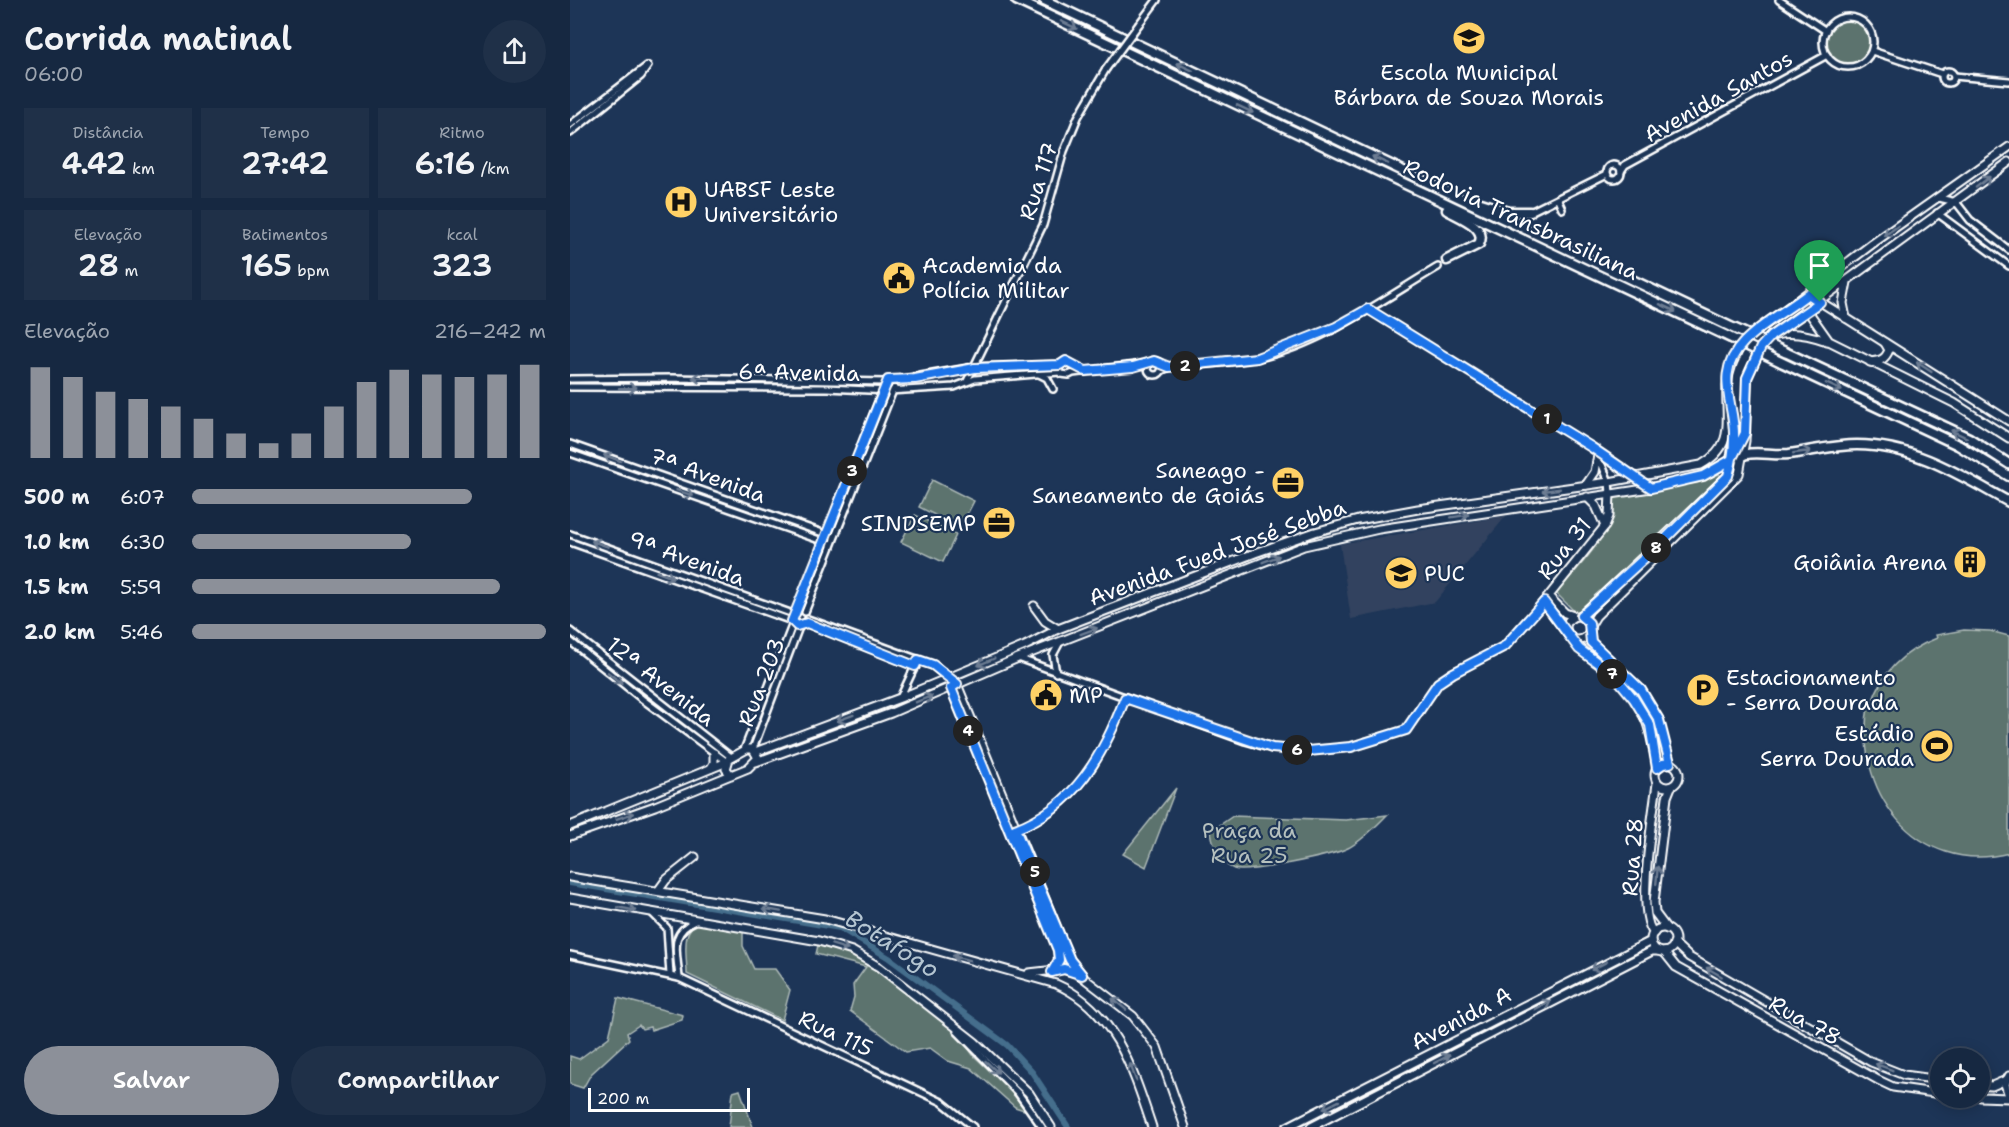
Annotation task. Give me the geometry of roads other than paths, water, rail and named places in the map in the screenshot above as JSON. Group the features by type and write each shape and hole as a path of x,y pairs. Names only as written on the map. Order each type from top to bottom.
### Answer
{"highway":[{"name":"Rodovia Transbrasiliana","path":"1016,0 1958,445 2009,476"},
{"name":"Rodovia Transbrasiliana","path":"1044,0 1969,438 2009,464"},
{"path":"1411,188 1474,226 1480,233 1479,244 1447,260"},
{"path":"1452,195 1509,212 1530,212"},
{"path":"1731,460 1743,453 1786,454 1856,445 1890,448 1923,456 2009,502"}],"main road":[{"path":"1566,632 1568,621 1577,616 1660,544 1728,476 1734,439 1726,389 1729,371 1737,351 1745,340 1872,244 2009,147"},
{"path":"1574,640 1584,639 1596,616 1734,482 1739,474 1743,453 1748,373 1761,347 1771,336 2009,162"},
{"path":"1846,318 1843,303 1847,282"},
{"path":"1808,294 2009,421"},
{"path":"1800,300 1828,341"},
{"path":"1771,336 1785,333 1810,335 1828,341 1954,403 2009,438"},
{"path":"1870,362 1882,361 1887,356 1889,350 1884,341"},
{"name":"Avenida Fued José Sebba","path":"729,760 751,750 900,698 1025,646 1058,629 1265,549 1358,520 1418,509 1586,486 1701,465 1716,454 1722,445 1727,429 1729,409"},
{"path":"1731,460 1745,433"},
{"path":"1722,445 1731,460"},
{"path":"1586,486 1595,472 1598,456"},
{"name":"Avenida Fued José Sebba","path":"731,775 756,762 954,686 1018,658 1304,546 1379,529 1651,488 1703,476 1731,460"},
{"path":"1717,470 1726,472 1728,476"},
{"name":"Rua 31","path":"1546,599 1605,526 1609,516 1610,493"},
{"path":"1587,497 1596,506 1605,526"},
{"path":"1546,599 1564,613 1587,620 1591,642 1641,690 1659,720 1670,763 1677,768 1679,775 1677,782 1671,787 1664,787 1657,783 1654,776 1657,768 1650,725 1634,699 1615,676 1579,649 1546,599"},
{"path":"1034,606 1045,621 1058,629"},
{"path":"1025,646 1029,655"},
{"path":"1013,650 1018,658"},
{"path":"948,678 954,686 1070,960 1082,975 1133,1016 1151,1036 1163,1060 1185,1127"},
{"path":"954,686 1058,950 1059,960 1052,972"},
{"path":"751,750 758,758 756,762"},
{"path":"711,768 714,763 714,753"},
{"path":"570,826 729,760"},
{"path":"570,836 655,806 731,775 726,769 729,760"},
{"path":"1657,768 1670,763"},
{"name":"Rua 28","path":"1654,933 1649,928 1646,913 1646,878 1657,783"},
{"name":"Rua 28","path":"1667,929 1655,914 1654,902 1666,797 1671,787"},
{"path":"658,891 666,880 694,857"},
{"path":"570,877 825,919 1056,984 1075,993 1103,1019 1131,1064 1152,1127"},
{"path":"570,898 819,941 852,951 886,972 981,1047 1022,1087 1051,1127"},
{"path":"1660,929 1667,929 1674,936 1674,943 1671,949 1661,951 1652,941 1654,933 1660,929"},
{"name":"Avenida A","path":"1287,1127 1652,941"},
{"name":"Rua 78","path":"1674,943 1689,957 1871,1062 1904,1075 1930,1079"},
{"name":"Avenida A","path":"1311,1127 1554,999 1652,951 1661,951"},
{"name":"Rua 78","path":"1661,951 1676,967 1878,1080 1893,1087 1930,1092"},
{"path":"1017,973 1052,972 1064,969 1082,975"},
{"path":"1990,1086 2007,1078"},
{"path":"1990,1097 2009,1097 2005,1088 2007,1078"}],"street":[{"name":"Rua 117","path":"967,382 1043,225 1064,151 1078,117 1106,69 1157,0"},
{"path":"1779,0 1826,31"},
{"path":"1850,16 1861,20 1871,31 1872,51 1863,63 1850,68 1837,65 1827,56 1823,39 1826,31 1837,20 1850,16"},
{"path":"1872,51 1942,74 1946,82 1952,81 1953,76 2009,81"},
{"name":"Avenida Santos","path":"1607,174 1612,179 1616,179 1618,169 1827,56"},
{"path":"570,133 641,76 648,66 571,123"},
{"path":"571,123 581,124"},
{"path":"1530,212 1607,174 1610,167 1618,169"},
{"path":"1939,198 1956,202 1963,214 2009,250"},
{"path":"1558,200 1562,209"},
{"path":"1937,213 2009,266"},
{"path":"1981,245 1986,239 1997,241"},
{"path":"1133,367 1149,370 1155,374 1161,367 1257,358 1273,353 1336,327 1438,267"},
{"path":"1381,315 1382,300"},
{"path":"1368,309 1591,447 1651,488"},
{"path":"1085,371 1066,361 1060,365 1060,372 1065,376 1085,371 1133,367 1158,362 1161,367"},
{"path":"1149,370 1151,363"},
{"name":"6ª Avenida","path":"570,379 672,378 885,382 975,368 1060,365"},
{"path":"1072,373 1074,366"},
{"path":"975,368 975,379"},
{"name":"6ª Avenida","path":"570,387 885,390 954,387 975,379 1060,372"},
{"path":"1038,373 1047,378 1053,389"},
{"path":"807,621 805,612 893,389 894,381"},
{"path":"885,382 885,390"},
{"name":"Rua 203","path":"751,750 796,612 885,390"},
{"name":"7ª Avenida","path":"570,444 834,537"},
{"name":"Rua 31","path":"1591,447 1598,456 1609,482 1610,493"},
{"name":"7ª Avenida","path":"570,453 831,544"},
{"name":"9ª Avenida","path":"570,534 796,612 805,612"},
{"name":"9ª Avenida","path":"570,542 793,622 799,627"},
{"path":"1018,658 1200,725 1272,748 1308,751 1351,747 1406,730 1438,683 1505,646 1546,599"},
{"path":"799,627 807,621"},
{"path":"807,621 917,663 933,665 948,678"},
{"name":"Rua 203","path":"751,750 799,627"},
{"name":"12ª Avenida","path":"570,631 729,760"},
{"name":"12ª Avenida","path":"570,641 714,753 729,760"},
{"path":"1056,673 1053,655 1060,642"},
{"path":"900,698 917,663"},
{"path":"1015,829 1048,812 1083,782 1107,742 1125,698"},
{"path":"653,914 667,928 670,975"},
{"path":"679,978 678,934 682,927 697,920"},
{"name":"Rua 115","path":"570,955 679,978 942,1102 973,1127"},
{"path":"952,1025 1018,1093 1042,1127"}],"waterway":[{"name":"Botafogo","path":"570,883 840,928 889,958 1007,1045 1032,1072 1068,1127"}],"place":[{"name":"Escola Municipal Bárbara de Souza Morais","path":"1469,38"},
{"name":"UABSF Leste Universitário","path":"681,202"},
{"name":"Academia da Polícia Militar","path":"899,278"},
{"name":"Saneago - Saneamento de Goiás","path":"1288,483"},
{"name":"SINDSEMP","path":"999,523"},
{"name":"Goiânia Arena","path":"1970,562"},
{"name":"PUC","path":"1401,573"},
{"name":"Estacionamento - Serra Dourada","path":"1703,690"},
{"name":"MP","path":"1046,695"},
{"name":"Estádio Serra Dourada","path":"1937,746"}],"park label":[{"name":"Praça da Rua 25","path":"1249,842"}]}
